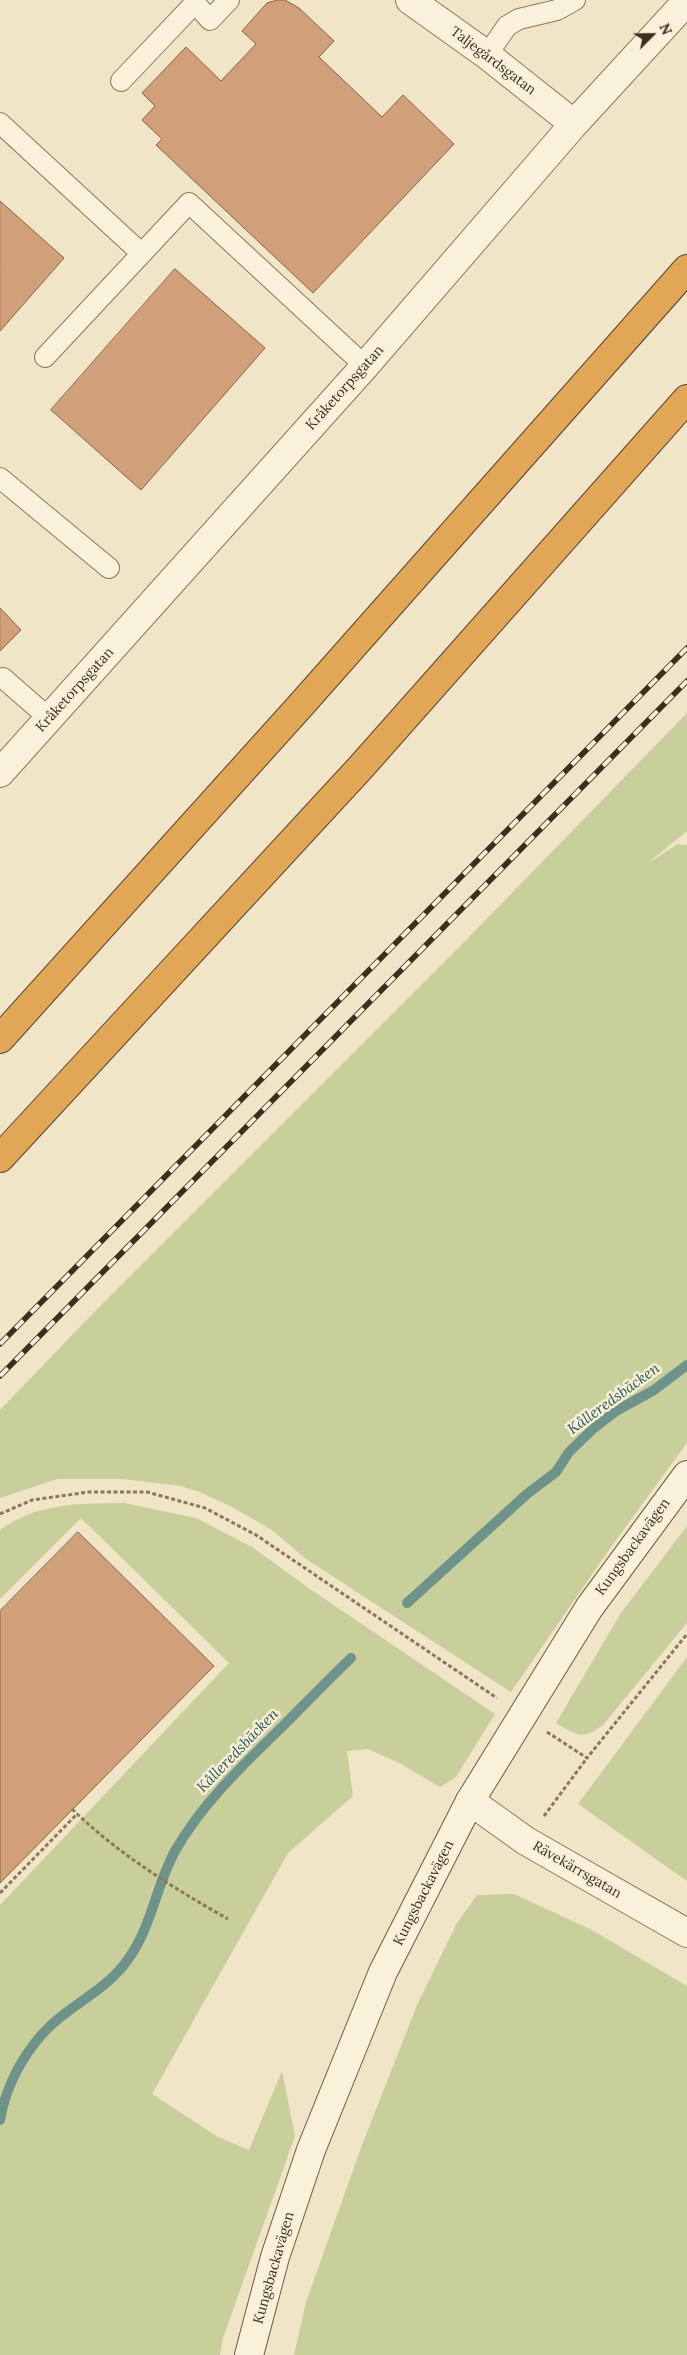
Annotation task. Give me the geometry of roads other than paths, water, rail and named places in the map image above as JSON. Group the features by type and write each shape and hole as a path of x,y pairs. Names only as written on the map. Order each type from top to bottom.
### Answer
{"highway":[{"path":"0,1039 301,705 687,270"},
{"path":"0,1158 361,767 687,399"}],"street":[{"name":"Taljegårdsgatan","path":"410,0 487,56 574,124"},
{"name":"Kråketorpsgatan","path":"0,773 365,366 574,124 687,1"},
{"name":"Kungsbackavägen","path":"249,2355 275,2257 311,2150 383,1972 470,1801 589,1608 687,1475"},
{"name":"Rävekärrsgatan","path":"470,1801 526,1841 687,1933"}],"lane":[{"path":"121,81 195,3 210,20 229,0"},
{"path":"487,56 502,32 513,22 557,10 575,0"},
{"path":"0,123 142,253"},
{"path":"45,357 189,203 365,366"},
{"path":"0,478 108,568"},
{"path":"2,678 50,719"}],"waterway":[{"name":"Kålleredsbäcken","path":"407,1603 527,1494 556,1472 569,1452 594,1428 616,1411 654,1390 687,1365"},
{"name":"Kålleredsbäcken","path":"0,2120 7,2094 17,2070 32,2047 49,2027 112,1978 129,1958 149,1919 163,1878 175,1851 198,1816 239,1769 351,1658"}],"railway":[{"path":"0,1344 687,648"},
{"path":"0,1376 687,681"}]}
